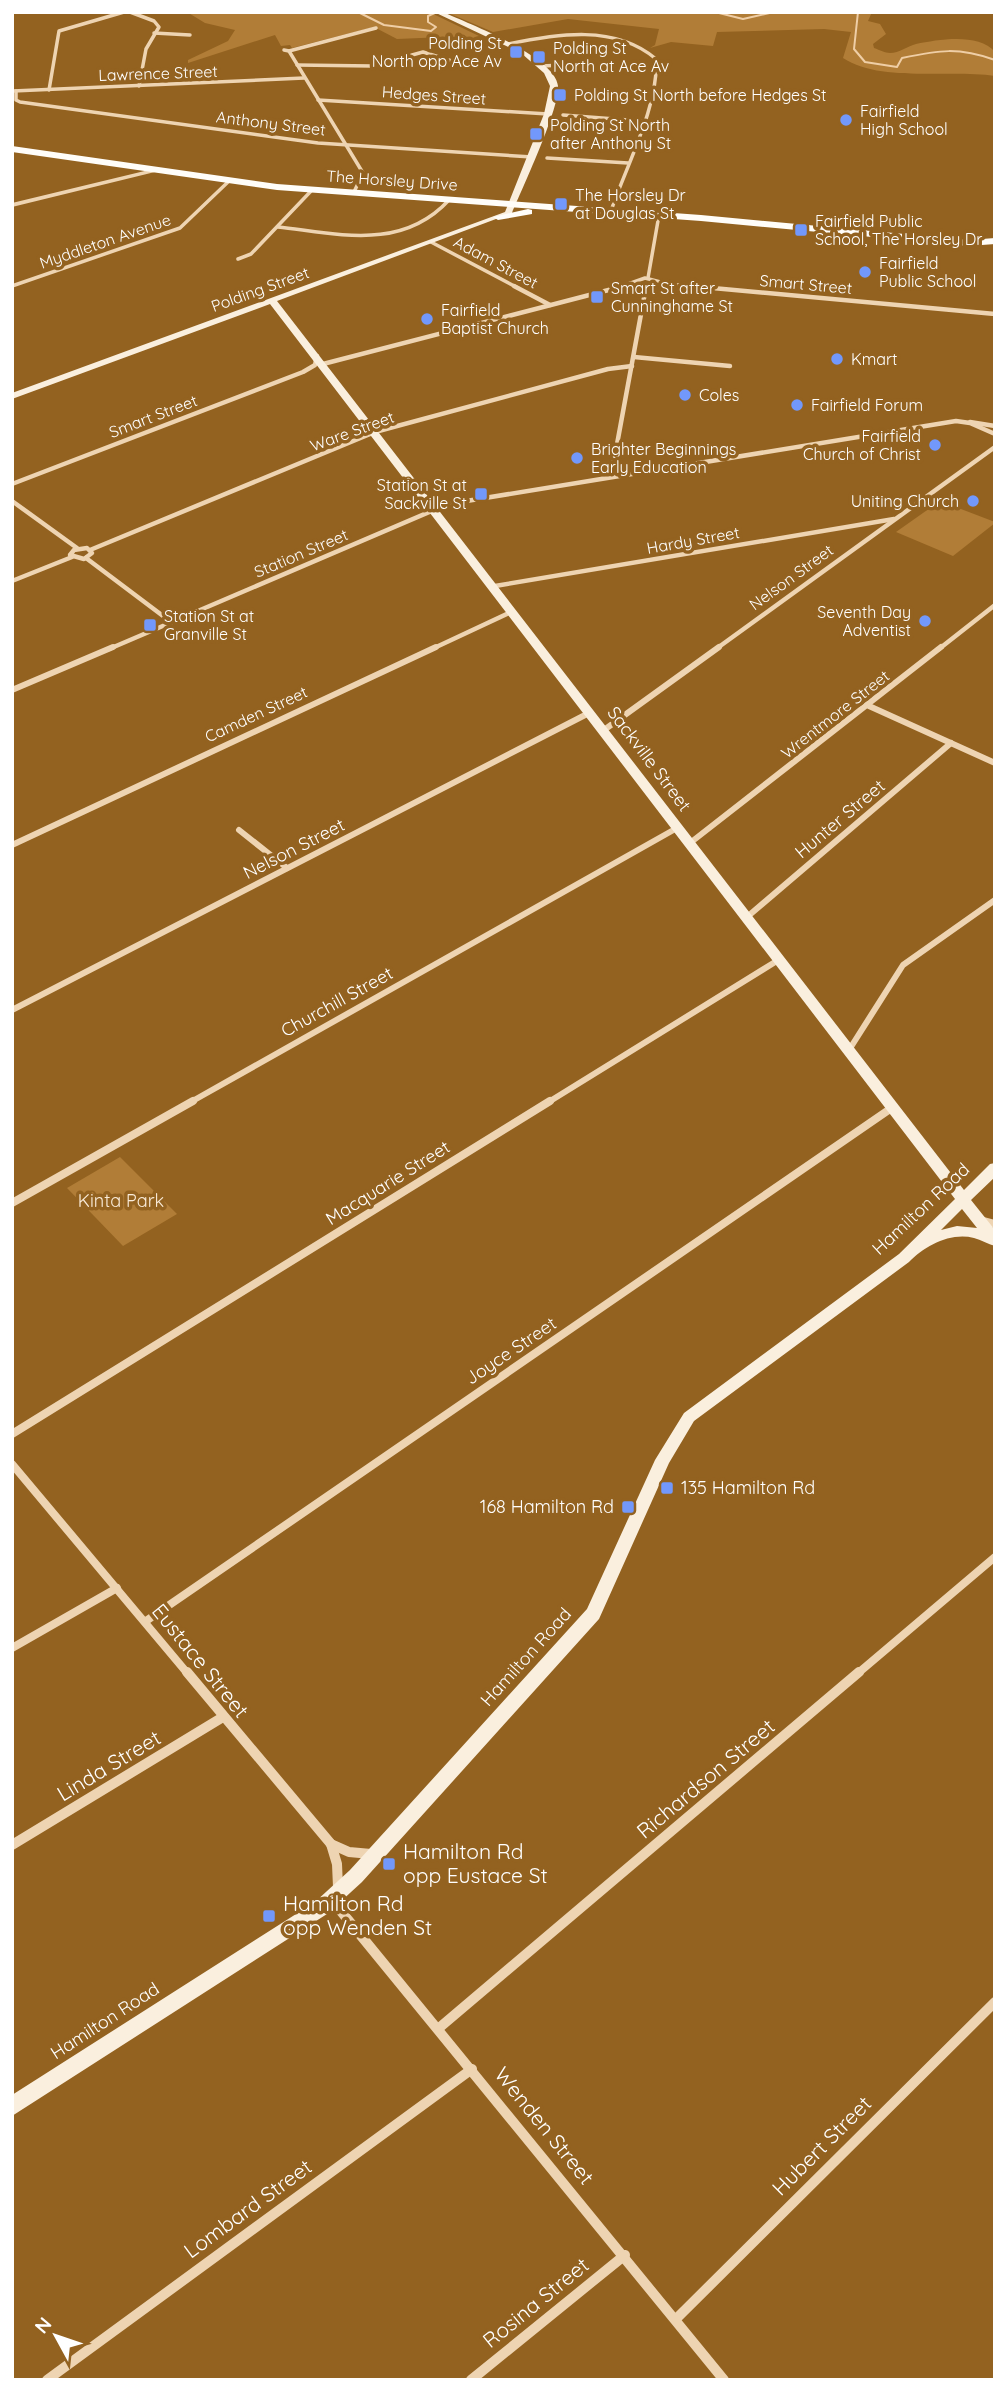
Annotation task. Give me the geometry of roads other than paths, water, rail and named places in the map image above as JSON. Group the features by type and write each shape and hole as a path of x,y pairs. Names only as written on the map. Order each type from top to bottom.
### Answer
{"main road":[{"path":"437,12 508,44 541,66 554,86 548,114 514,204"},
{"name":"The Horsley Drive","path":"12,149 229,181 312,190 947,237 995,235"},
{"path":"522,183 528,201 544,206"},
{"name":"Polding Street","path":"12,396 498,217 508,213 514,204"},
{"path":"498,217 552,211 636,213"},
{"name":"The Horsley Drive","path":"771,224 969,243 995,243"},
{"name":"Sackville Street","path":"272,300 333,376 433,510 495,586 589,713 995,1242"},
{"name":"Hamilton Road","path":"12,2106 334,1896 376,1854 593,1614 663,1460 689,1417 904,1258 995,1168"},
{"path":"904,1258 928,1242 958,1231 977,1232 995,1242"}],"street":[{"path":"49,90 60,31 124,12"},
{"path":"130,12 154,22 159,27 146,49 139,86"},
{"path":"354,192 363,173 286,51 376,28"},
{"path":"154,33 190,35"},
{"path":"508,44 582,34 617,40 646,50 655,57 659,66 651,102 641,121 611,211"},
{"path":"297,65 372,66 423,52 458,63"},
{"path":"541,66 588,64"},
{"name":"Lawrence Street","path":"14,91 304,78"},
{"name":"Anthony Street","path":"14,91 16,100 20,102 344,144 532,157"},
{"name":"Hedges Street","path":"318,100 548,114"},
{"path":"563,116 641,121"},
{"path":"547,158 628,163"},
{"path":"123,177 134,172 132,167"},
{"path":"12,205 157,170"},
{"name":"Myddleton Avenue","path":"12,286 180,228 229,181"},
{"path":"238,259 251,254 312,190"},
{"path":"278,227 382,236 430,220 449,200"},
{"path":"648,278 660,215"},
{"name":"Adam Street","path":"431,242 550,305"},
{"path":"648,278 657,283"},
{"path":"323,364 648,278"},
{"path":"636,283 646,287 657,283"},
{"name":"Smart Street","path":"657,283 995,314"},
{"path":"615,471 613,467 646,287"},
{"name":"Smart Street","path":"12,484 303,372 315,365 317,356"},
{"path":"634,357 730,366"},
{"name":"Ware Street","path":"90,550 375,432 608,369 632,366"},
{"name":"Smart Street","path":"303,372 320,370 333,376"},
{"path":"615,471 624,474 966,422 981,421 995,426"},
{"path":"966,422 995,434"},
{"name":"Nelson Street","path":"604,730 995,447"},
{"path":"610,476 615,471"},
{"name":"Station Street","path":"12,690 448,504 610,476 620,478 624,474"},
{"path":"12,501 77,548 90,550 91,555 86,558"},
{"name":"Hardy Street","path":"495,586 896,519"},
{"path":"72,557 70,553 77,548"},
{"path":"12,581 72,557 86,558 171,622"},
{"name":"Wrentmore Street","path":"690,843 869,706 995,605"},
{"name":"Camden Street","path":"12,845 513,611"},
{"path":"869,706 995,763"},
{"name":"Nelson Street","path":"12,1010 589,713"},
{"name":"Hunter Street","path":"747,917 951,743"},
{"name":"Churchill Street","path":"12,1203 677,828"},
{"path":"239,830 287,869"},
{"path":"849,1050 904,965 995,900"},
{"name":"Macquarie Street","path":"12,1434 780,959"},
{"name":"Joyce Street","path":"146,1621 893,1107"},
{"path":"979,1220 995,1223"},
{"name":"Eustace Street","path":"12,1464 16,1475 146,1621 331,1844"},
{"name":"Richardson Street","path":"439,2028 995,1557"},
{"path":"12,1648 117,1588"},
{"name":"Linda Street","path":"12,1845 223,1717"},
{"path":"331,1844 349,1853 376,1854"},
{"path":"331,1844 338,1872 334,1896"},
{"name":"Wenden Street","path":"334,1896 677,2318 724,2380"},
{"name":"Hubert Street","path":"677,2318 995,2002"},
{"name":"Lombard Street","path":"47,2380 472,2069"},
{"name":"Rosina Street","path":"471,2380 625,2255"}],"waterway":[{"path":"358,12 384,25 431,31 436,27 428,22 428,16 437,12"},
{"path":"532,12 549,12"},
{"path":"715,12 743,19 774,12"},
{"path":"858,12 854,49 865,62 897,67 902,58 949,51 995,60"}],"place":[{"name":"Polding St North opp Ace Av","path":"516,52"},
{"name":"Polding St North at Ace Av","path":"539,57"},
{"name":"Polding St North before Hedges St","path":"560,95"},
{"name":"Fairfield High School","path":"846,120"},
{"name":"Polding St North after Anthony St","path":"536,134"},
{"name":"The Horsley Dr at Douglas St","path":"561,204"},
{"name":"Fairfield Public School, The Horsley Dr","path":"801,230"},
{"name":"Fairfield Public School","path":"865,272"},
{"name":"Smart St after Cunninghame St","path":"597,297"},
{"name":"Fairfield Baptist Church","path":"427,319"},
{"name":"Kmart","path":"837,359"},
{"name":"Coles","path":"685,395"},
{"name":"Fairfield Forum","path":"797,405"},
{"name":"Fairfield Church of Christ","path":"935,445"},
{"name":"Brighter Beginnings Early Education","path":"577,458"},
{"name":"Station St at Sackville St","path":"481,494"},
{"name":"Uniting Church","path":"973,501"},
{"name":"Seventh Day Adventist","path":"925,621"},
{"name":"Station St at Granville St","path":"150,625"},
{"name":"135 Hamilton Rd","path":"667,1488"},
{"name":"168 Hamilton Rd","path":"628,1507"},
{"name":"Hamilton Rd opp Eustace St","path":"389,1864"},
{"name":"Hamilton Rd opp Wenden St","path":"269,1916"}],"park label":[{"name":"Kinta Park","path":"121,1201"}]}
